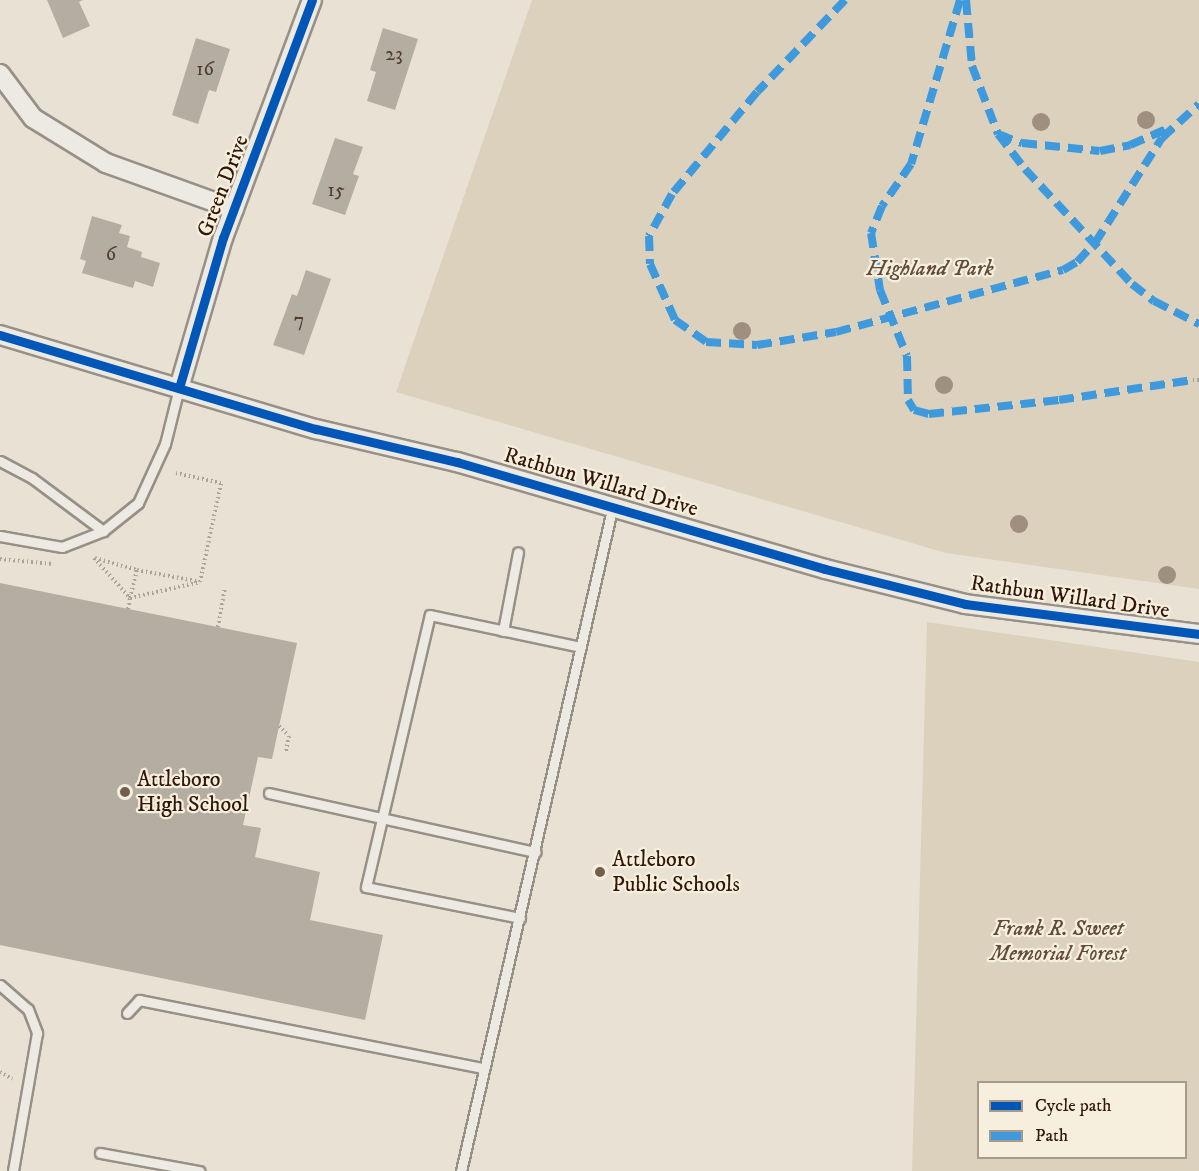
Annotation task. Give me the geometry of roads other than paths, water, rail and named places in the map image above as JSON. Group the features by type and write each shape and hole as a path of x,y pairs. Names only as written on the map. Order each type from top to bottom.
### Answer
{"street":[{"name":"Green Drive","path":"179,388 234,209 312,0"},
{"path":"0,74 33,118 106,163 234,209"},
{"name":"Rathbun Willard Drive","path":"0,335 316,429 613,505 825,569 965,604 1199,634"}],"lane":[{"path":"0,536 62,547 103,531 138,503 165,444 179,388"},
{"path":"0,461 32,478 103,531"},
{"path":"461,1171 536,852 613,505"},
{"path":"503,631 518,552"},
{"path":"520,918 366,887 430,615 581,647"},
{"path":"268,793 536,852"},
{"path":"0,985 28,1009 37,1033 13,1171"},
{"path":"127,1013 139,1000 484,1068"},
{"path":"100,1153 199,1171"}],"place":[{"name":"Attleboro High School","path":"125,792"},
{"name":"Attleboro Public Schools","path":"600,872"}],"park label":[{"name":"Highland Park","path":"930,269"},
{"name":"Frank R. Sweet Memorial Forest","path":"1058,940"}]}
